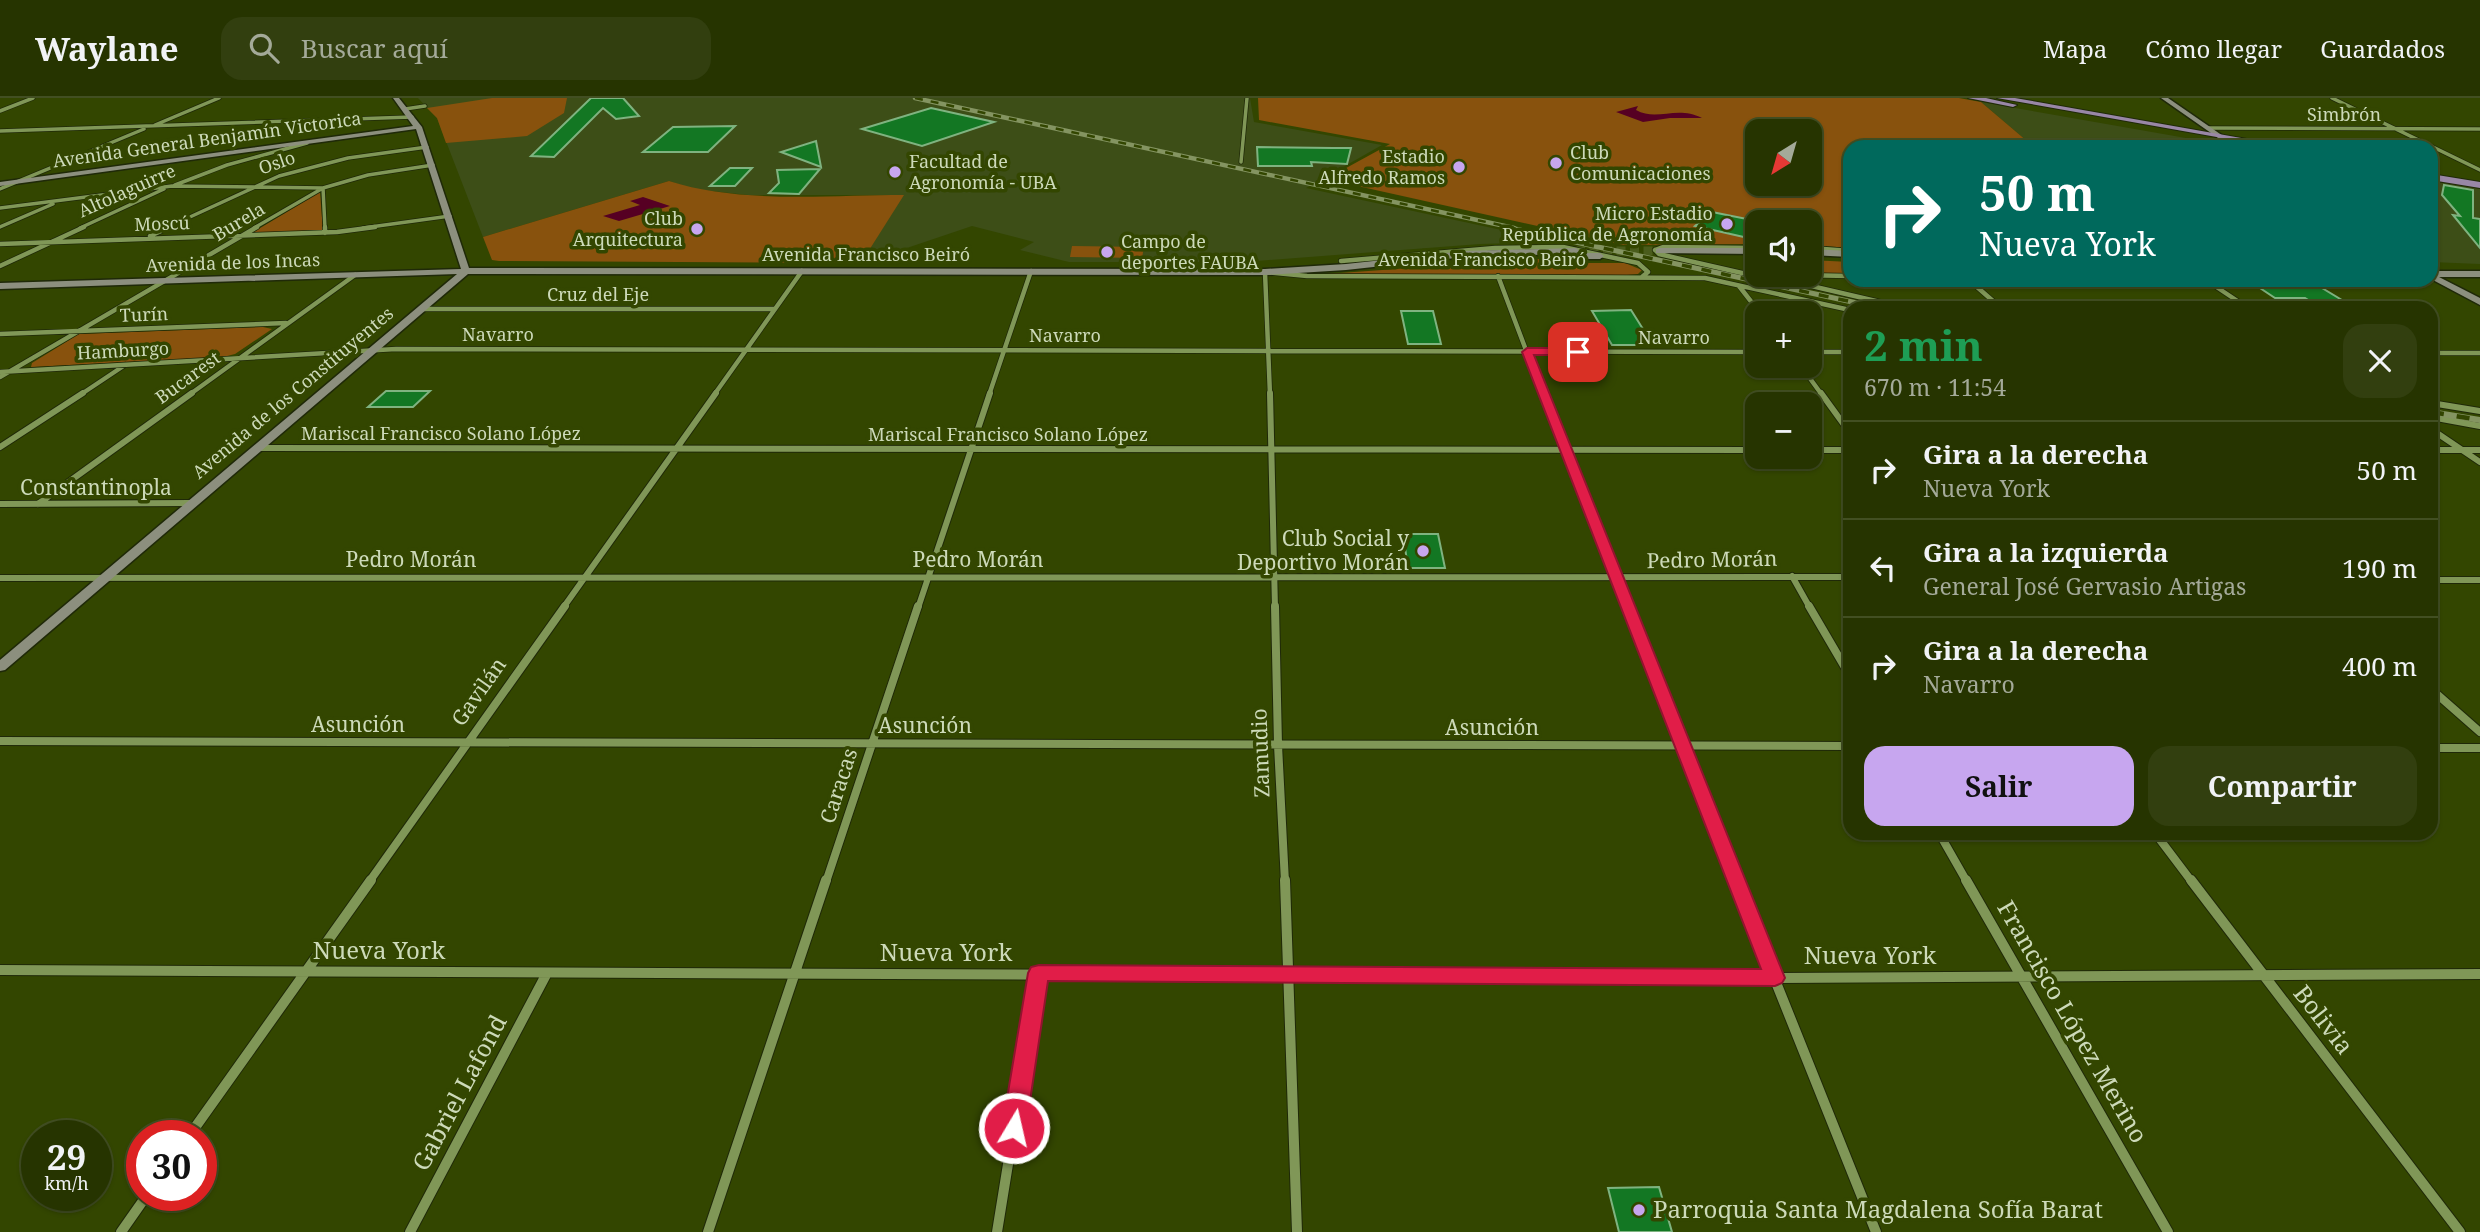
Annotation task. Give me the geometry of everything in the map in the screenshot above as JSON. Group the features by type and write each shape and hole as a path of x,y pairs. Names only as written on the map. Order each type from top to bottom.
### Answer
{"main road":[{"path":"396,98 419,127 466,271"},
{"path":"1972,98 2206,140"},
{"path":"2001,98 2248,140"},
{"path":"2164,98 2226,140"},
{"path":"2169,127 2204,126"},
{"name":"Avenida General Benjamín Victorica","path":"0,187 19,182 419,127"},
{"path":"2438,172 2480,180"},
{"path":"2438,178 2480,185"},
{"path":"1285,271 1465,254 1576,251"},
{"path":"1659,251 1745,252"},
{"path":"1675,257 1745,253"},
{"path":"1822,254 1843,255"},
{"path":"1411,259 1600,256"},
{"path":"1285,271 1309,264 1341,261"},
{"name":"Avenida Francisco Beiró","path":"466,271 1285,271"},
{"name":"Avenida de los Incas","path":"0,286 466,271"},
{"name":"Avenida de los Constituyentes","path":"0,667 466,271"},
{"path":"2438,275 2480,274"},
{"path":"2438,279 2480,302"}],"street":[{"path":"0,111 33,98"},
{"path":"19,182 219,98"},
{"path":"1241,162 1247,98"},
{"path":"2332,98 2418,140"},
{"path":"405,109 425,107"},
{"path":"0,131 412,117"},
{"name":"Simbrón","path":"2204,126 2480,129"},
{"name":"Altolaguirre","path":"0,266 172,186 227,165 310,142"},
{"name":"Oslo","path":"146,238 253,186 287,173 328,162 427,147"},
{"path":"2438,150 2480,170"},
{"name":"Burela","path":"0,375 10,372 323,188 368,175 433,166"},
{"path":"0,208 172,186 323,188 326,233"},
{"path":"0,227 63,200"},
{"name":"Moscú","path":"0,244 326,233 450,216"},
{"path":"1341,261 1495,248 1563,247 1640,264 1648,272 1642,276"},
{"path":"1745,251 1663,247 1654,251 1745,273"},
{"name":"Gavilán","path":"200,1120 802,271"},
{"name":"Caracas","path":"708,1232 1031,271"},
{"name":"Avenida Francisco Beiró","path":"1265,272 1307,275 1700,277 1843,308"},
{"name":"Zamudio","path":"1265,272 1272,449 1278,745 1290,976 1297,1232"},
{"name":"Bucarest","path":"38,504 355,275"},
{"path":"1822,275 1843,276"},
{"path":"1498,276 1564,450 1876,1232"},
{"path":"1739,286 1751,301"},
{"path":"1816,287 1876,301"},
{"path":"1977,287 1993,301"},
{"path":"2216,287 2238,301"},
{"name":"Cruz del Eje","path":"423,309 774,309"},
{"name":"Turín","path":"0,334 289,323"},
{"name":"Navarro","path":"373,350 1745,352"},
{"name":"Hamburgo","path":"10,372 373,350"},
{"path":"1822,352 1843,352"},
{"path":"2438,353 2480,353"},
{"path":"0,447 126,365"},
{"path":"1810,378 1843,423"},
{"path":"2438,404 2480,411"},
{"path":"2438,418 2480,426"},
{"path":"2438,434 2480,462"},
{"name":"Mariscal Francisco Solano López","path":"258,447 1745,450"},
{"path":"1822,450 1843,450"},
{"path":"2438,450 2480,450"},
{"name":"Constantinopla","path":"0,504 191,503"},
{"path":"1792,576 1843,664"},
{"name":"Pedro Morán","path":"0,578 1843,577"},
{"path":"2438,580 2480,580"},
{"path":"2438,695 2480,733"},
{"name":"Asunción","path":"0,741 1843,747"},
{"path":"2438,748 2480,748"},
{"name":"Francisco López Merino","path":"1943,840 2168,1232"},
{"name":"Bolivia","path":"2160,840 2460,1232"},
{"name":"Nueva York","path":"0,970 1775,978 2480,974"},
{"name":"Gabriel Lafond","path":"410,1232 547,973"},
{"path":"998,1232 1039,973"},
{"path":"121,1232 136,1211"}],"shaded area":[{"name":"Facultad de Agronomía - UBA","path":"418,98 1250,98 1254,122 1382,145 1306,188 1558,242 1480,244 1243,262 1069,262 1020,250 1034,242 972,226 895,252 875,263 861,263 903,195 748,195 693,189 669,181 483,237 437,118"},
{"path":"492,98 567,98 564,113 527,136 446,143 437,118 427,108"},
{"name":"Club Comunicaciones","path":"1258,98 1959,98 1981,102 2026,140 1843,140 1843,247 1822,246 1822,210 1745,210 1745,244 1623,245 1326,179 1390,144 1259,120"},
{"path":"1981,102 2197,140 2026,140"},
{"path":"1638,106 1636,110 1644,113 1684,113 1702,118 1670,118 1643,122 1616,112"},
{"name":"Club Arquitectura","path":"669,181 696,188 755,196 904,195 861,263 499,261 492,260 483,237"},
{"path":"2438,181 2480,189 2480,264 2438,262"},
{"path":"320,192 323,231 252,233"},
{"path":"643,197 670,206 619,221 603,216 640,205 630,201"},
{"name":"Campo de deportes FAUBA","path":"1072,246 1144,247 1142,258 1070,257"},
{"path":"1554,259 1557,263 1625,263 1642,270 1638,274 1627,275 1326,274"},
{"path":"1822,261 1843,262 1843,274 1822,273"},
{"path":"263,327 272,329 235,354 223,357 31,367 32,363 79,334"}],"building":[{"path":"591,98 623,98 639,116 616,119 603,108 554,157 531,156"},
{"path":"931,108 994,122 922,146 862,129"},
{"path":"735,126 708,152 643,152 673,127"},
{"path":"816,141 821,167 781,152"},
{"path":"1257,147 1351,148 1347,164 1311,162 1312,166 1258,166"},
{"path":"730,168 752,168 735,186 710,186"},
{"path":"820,169 799,194 769,193 779,183 777,170"},
{"path":"2444,185 2473,190 2473,218 2480,219 2480,248 2453,215 2460,216 2442,195"},
{"name":"Micro Estadio República de Agronomía","path":"1712,212 1745,219 1745,237 1695,226"},
{"path":"2258,287 2320,287 2343,301 2310,301 2305,298 2275,298"},
{"path":"1631,310 1653,345 1612,345 1592,311"},
{"path":"1401,311 1433,311 1441,344 1408,344"},
{"path":"386,391 430,391 413,407 368,407"},
{"name":"Club Social y Deportivo Morán","path":"1403,534 1438,534 1445,568 1408,568"},
{"name":"Parroquia Santa Magdalena Sofía Barat","path":"1659,1187 1672,1232 1619,1232 1608,1188"}],"tunnel":[{"path":"1576,251 1659,251"}],"railway":[{"path":"915,98 1514,228"},
{"path":"1506,227 1848,301"},
{"path":"2438,413 2480,420"}],"place":[{"name":"Club Comunicaciones","path":"1556,163"},
{"name":"Estadio Alfredo Ramos","path":"1459,167"},
{"name":"Facultad de Agronomía - UBA","path":"895,172"},
{"name":"Micro Estadio República de Agronomía","path":"1727,224"},
{"name":"Club Arquitectura","path":"697,229"},
{"name":"Campo de deportes FAUBA","path":"1107,252"},
{"name":"Club Social y Deportivo Morán","path":"1423,551"},
{"name":"Parroquia Santa Magdalena Sofía Barat","path":"1639,1210"}],"route":[{"path":"1014,1128 1039,973 1775,978 1527,352 1578,352"}]}
